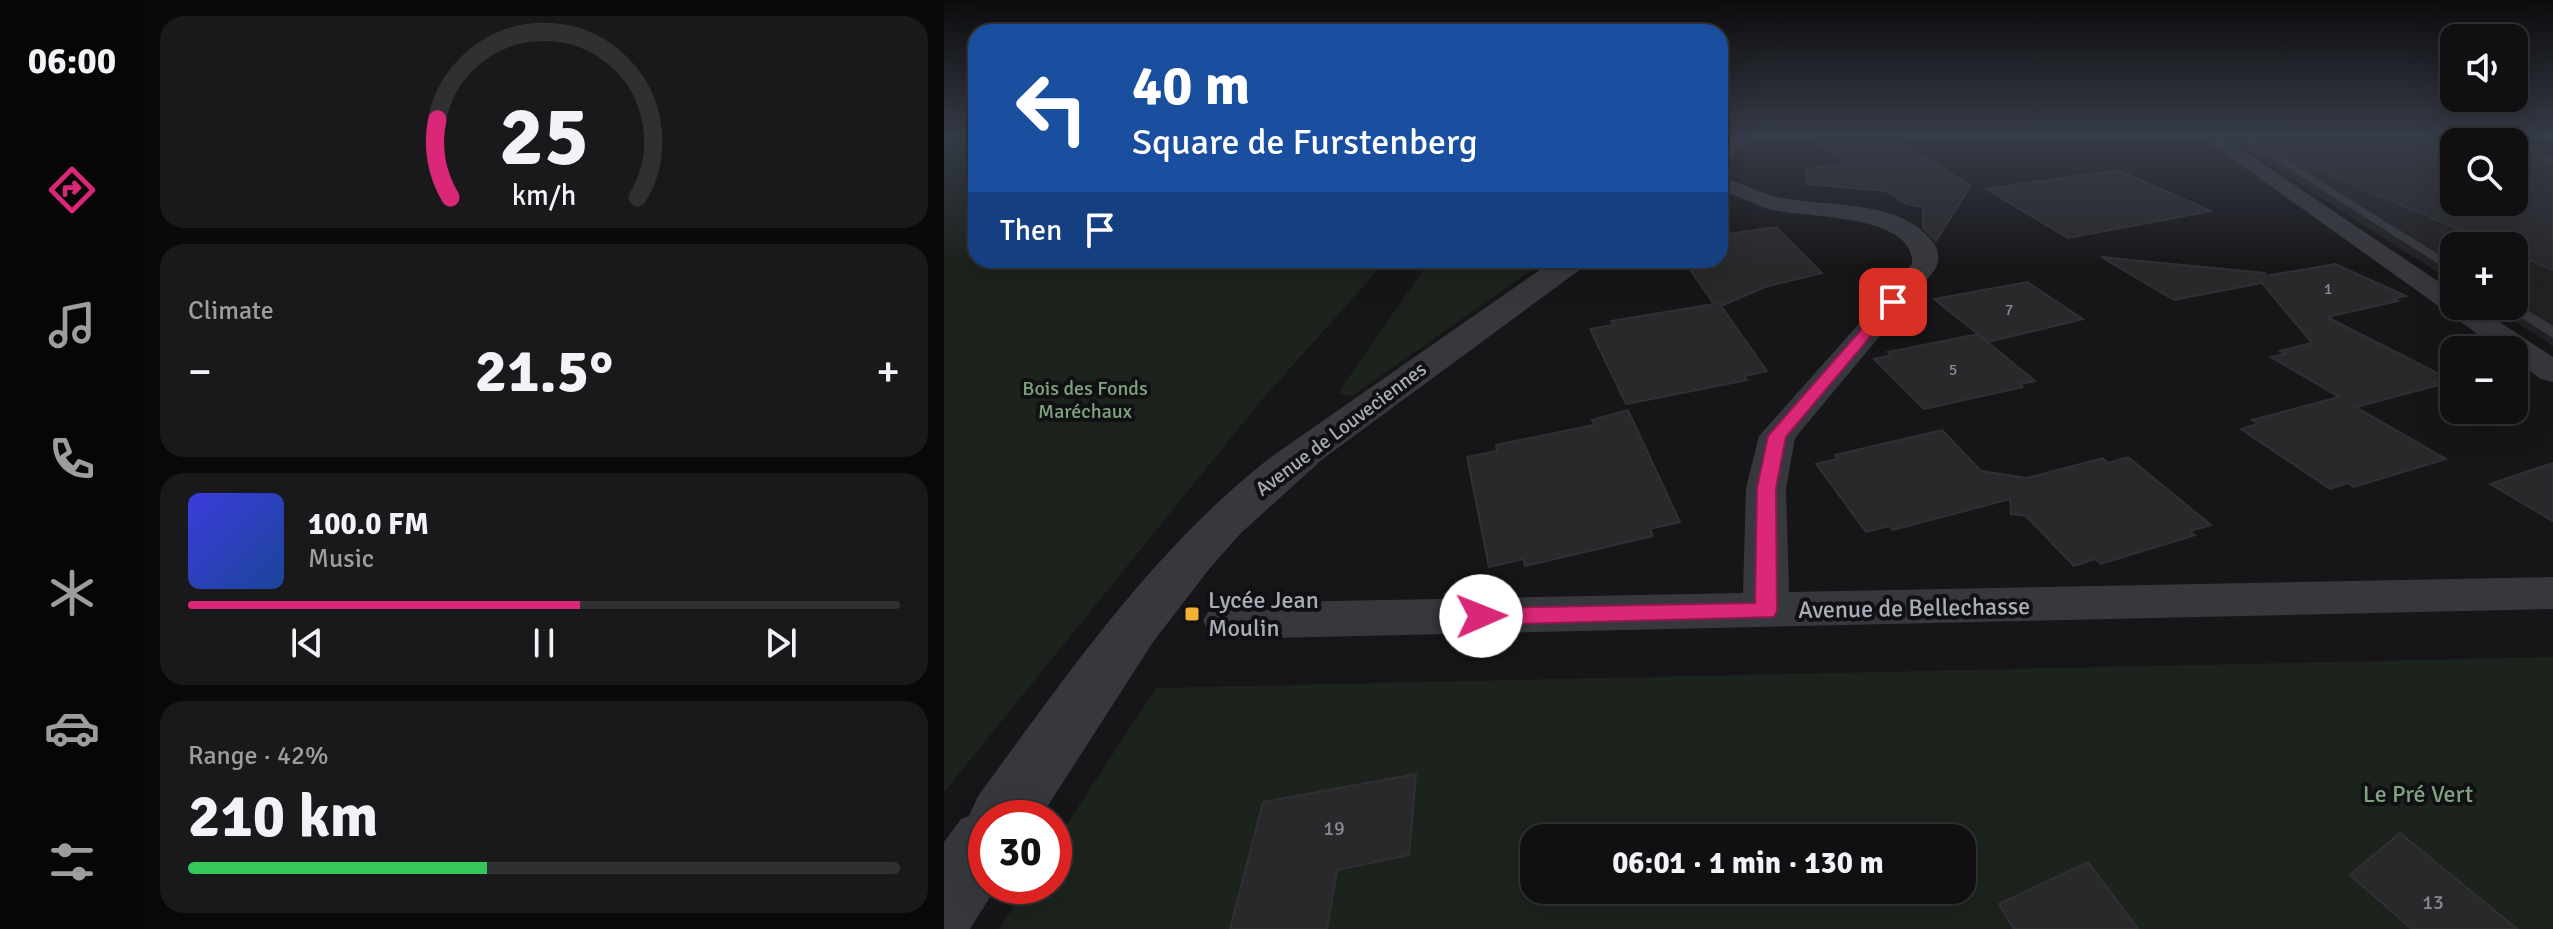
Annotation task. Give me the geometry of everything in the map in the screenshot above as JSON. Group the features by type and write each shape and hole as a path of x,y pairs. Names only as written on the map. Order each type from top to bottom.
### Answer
{"street":[{"path":"2274,180 2440,295"},
{"path":"1728,186 1741,187 1769,202 1890,222 1912,233 1925,248 1925,265 1777,436 1766,488 1766,611"},
{"name":"Avenue de Louveciennes","path":"1014,800 1134,626 1170,580 1224,522 1273,477 1563,268"},
{"path":"2477,320 2553,372"},
{"name":"Avenue de Bellechasse","path":"1227,621 2553,593"},
{"path":"944,903 968,868"}],"lane":[{"path":"2312,180 2440,261"},
{"path":"2528,317 2553,333"}],"shaded area":[{"path":"2294,180 2440,180 2440,216 2528,216 2528,180 2553,180 2553,346 2512,320 2528,320 2528,232 2440,232 2440,274"}],"green space":[{"name":"Bois des Fonds Maréchaux","path":"944,180 968,180 968,268 1380,268 1260,402 944,792"},
{"path":"1424,268 1535,268 1352,396 1338,393"},
{"name":"Le Pré Vert","path":"2553,657 2553,929 999,929 1015,904 1072,904 1072,816 1156,688"}],"building":[{"path":"1806,180 1963,180 1971,185 1936,241 1923,228 1923,207 1906,204 1886,191 1806,184"},
{"path":"2046,180 2141,180 2211,211 2068,238 1986,189"},
{"path":"2343,180 2440,180 2440,216 2528,216 2528,180 2553,180 2553,270 2528,259 2528,232 2465,232"},
{"path":"1776,227 1822,273 1765,287 1721,306 1767,371 1744,376 1747,380 1626,404 1590,329 1613,325 1611,321 1714,304 1689,268 1728,268 1728,234"},
{"path":"2101,257 2265,273 2265,276 2335,264 2406,296 2393,299 2398,301 2327,317 2440,374 2440,380 2433,382 2439,385 2356,407 2446,459 2354,487 2348,483 2330,489 2241,429 2258,424 2252,420 2339,397 2271,357 2286,354 2280,351 2312,343 2262,283 2174,300"},
{"path":"2027,282 2083,319 1988,342 1934,299"},
{"path":"1978,334 2035,381 2020,384 2023,387 1924,409 1874,359 1892,355 1888,352"},
{"path":"1628,410 1680,522 1650,529 1653,536 1525,566 1523,559 1489,567 1467,457 1497,451 1496,445 1594,425 1592,420"},
{"path":"1942,430 1981,471 2027,478 2103,458 2108,463 2128,457 2211,525 2190,531 2195,535 2101,564 2095,559 2074,566 2026,516 2011,514 2010,499 1893,530 1889,526 1866,532 1816,464 1838,459 1835,455"},
{"path":"2553,463 2553,521 2490,484"},
{"path":"1416,774 1409,855 1337,870 1327,929 1230,929 1263,802"},
{"path":"2400,833 2517,929 2412,929 2350,875"},
{"path":"2088,862 2138,929 2014,929 1999,904"}],"place":[{"name":"Lycée Jean Moulin","path":"1192,614"}],"route":[{"path":"1481,616 1766,611 1766,488 1777,436 1893,302"}]}
